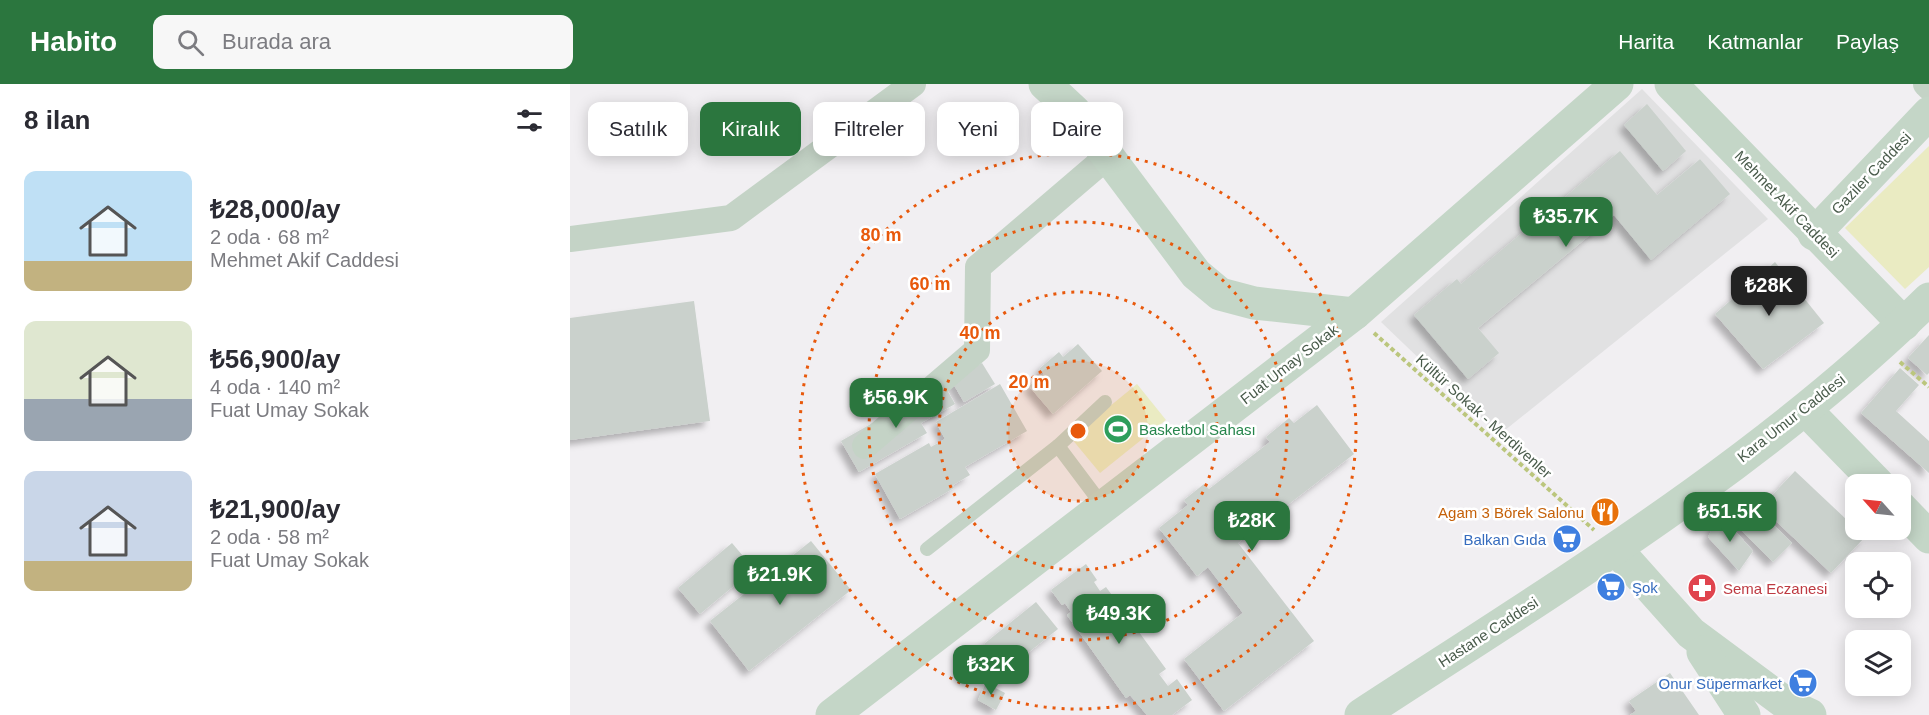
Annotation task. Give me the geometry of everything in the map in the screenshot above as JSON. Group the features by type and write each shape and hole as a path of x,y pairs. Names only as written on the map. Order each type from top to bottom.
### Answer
{"street":[{"path":"570,238 731,218 913,84"},
{"path":"1045,84 1064,102"},
{"name":"Fuat Umay Sokak","path":"832,715 1354,314 1617,84"},
{"name":"Mehmet Akif Caddesi","path":"1671,84 1814,234 1904,324"},
{"name":"Gaziler Caddesi","path":"1814,234 1929,113"},
{"path":"866,446 977,350 978,267 1108,156 1196,274 1220,294 1254,303 1354,314"},
{"name":"Kara Umur Caddesi","path":"1607,542 1806,410 1904,324 1929,299"},
{"path":"1806,410 1868,474"},
{"path":"1911,518 1929,537"},
{"path":"1607,542 1691,633 1789,712"},
{"name":"Hastane Caddesi","path":"1361,715 1607,542"},
{"path":"1691,633 1744,715"}],"lane":[{"path":"927,549 1058,446 1105,402"},
{"path":"1058,446 1103,506"}],"path":[{"name":"Kültür Sokak - Merdivenler","path":"1354,314 1607,542"},
{"path":"1893,355 1929,387"}],"shaded area":[{"path":"1642,89 1768,219 1499,435 1381,322","holes":["1700,159 1729,194 1651,259 1614,215 1478,328 1498,353 1415,315 1461,284 1657,195"]}],"green space":[{"path":"1929,146 1929,267 1905,289 1845,228"},
{"name":"Basketbol Sahası","path":"1137,384 1166,420 1100,473 1071,438"}],"building":[{"path":"1647,104 1686,151 1663,171 1624,125"},
{"path":"1620,151 1657,195 1700,159 1730,194 1651,260 1614,215 1478,328 1499,353 1468,379 1414,315 1457,279 1461,284"},
{"path":"1775,262 1824,323 1763,369 1715,314"},
{"path":"694,301 710,421 570,440 570,318"},
{"path":"1929,335 1929,373 1927,375 1908,358"},
{"path":"1078,344 1102,371 1053,414 1029,386 1044,374 1039,369 1059,352 1063,357"},
{"path":"982,363 995,384 964,402 951,380"},
{"path":"1900,368 1919,385 1896,411 1929,441 1929,473 1861,413"},
{"path":"943,383 955,404 921,423 927,433 859,472 841,441"},
{"path":"1000,384 1027,431 965,467 970,475 953,485 954,488 900,519 875,474 929,443 931,447 945,439 936,422"},
{"path":"1317,405 1354,454 1238,543 1314,641 1224,711 1184,659 1243,613 1208,567 1197,576 1159,528 1188,505 1184,500 1204,484 1209,489 1270,442 1266,437 1289,418 1294,423"},
{"path":"1795,471 1845,518 1845,540 1862,540 1851,552 1845,552 1845,558 1831,573 1761,507"},
{"path":"1750,502 1792,543 1773,562 1732,521"},
{"path":"1720,514 1753,551 1739,571 1708,537"},
{"path":"811,541 851,590 749,671 710,621"},
{"path":"732,543 754,569 700,614 678,588"},
{"path":"1086,564 1097,580 1094,582 1100,591 1106,587 1166,669 1159,674 1168,686 1177,679 1192,700 1172,715 1147,715 1130,695 1126,698 1067,615 1071,612 1065,603 1062,605 1051,590"},
{"path":"1036,602 1058,629 1005,671 984,644"},
{"path":"1670,673 1699,715 1630,715 1636,711 1629,701"},
{"path":"986,683 1005,693 996,710 978,700"}],"place":[{"name":"Basketbol Sahası","path":"1118,429"},
{"name":"Agam 3 Börek Salonu","path":"1605,512"},
{"name":"Balkan Gıda","path":"1567,539"},
{"name":"Şok","path":"1611,587"},
{"name":"Sema Eczanesi","path":"1702,588"},
{"name":"Onur Süpermarket","path":"1803,683"}]}
